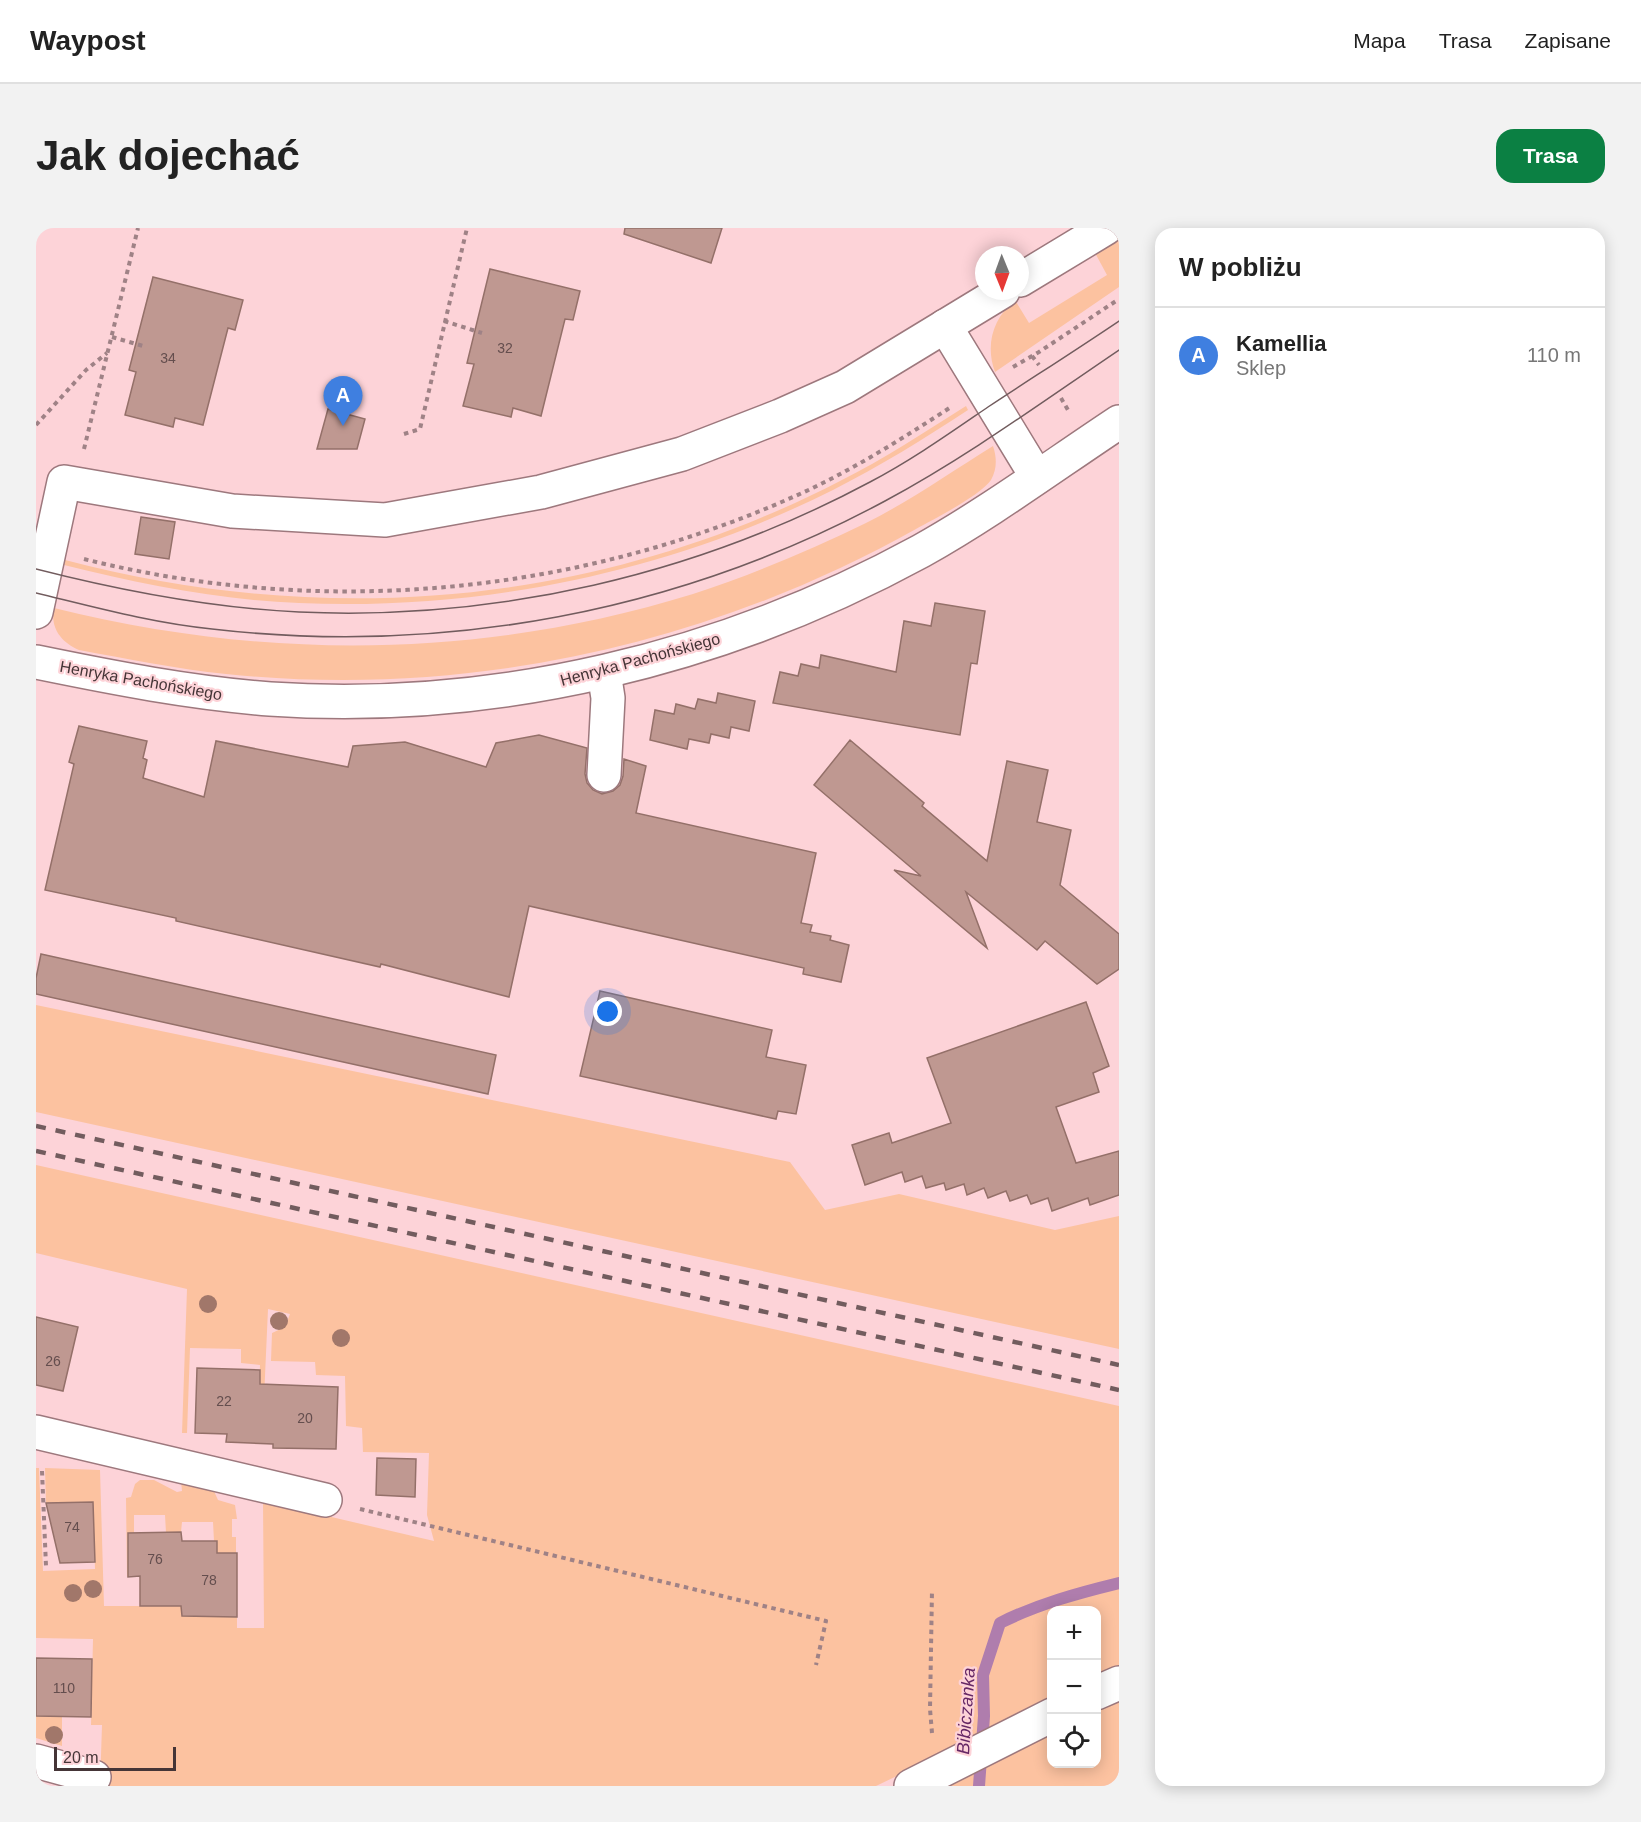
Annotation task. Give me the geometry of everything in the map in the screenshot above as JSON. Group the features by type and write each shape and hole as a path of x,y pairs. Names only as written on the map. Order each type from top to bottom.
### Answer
{"street":[{"path":"1029,275 1106,228"},
{"path":"36,612 64,482 232,511 385,520 541,492 682,454 780,416 845,387 988,300"},
{"path":"945,326 1037,477"},
{"name":"Henryka Pachońskiego","path":"36,662 183,690 316,701 392,700 464,695 604,672 645,662 738,633 828,597 922,550 1119,422"},
{"path":"604,672 608,698 604,775"},
{"path":"38,1432 325,1500"},
{"path":"1101,1691 1119,1683"},
{"path":"935,1774 1047,1718"},
{"path":"36,1761 94,1777"}],"path":[{"path":"75,485 138,228"},
{"path":"404,434 420,429 467,228"},
{"path":"1005,372 1119,299"},
{"path":"444,321 482,333"},
{"path":"112,337 143,346"},
{"path":"36,425 86,370 108,352"},
{"path":"1032,356 1039,365"},
{"path":"76,557 186,580 305,592 381,592 451,588 539,576 652,549 719,527 776,504 831,479 953,406"},
{"path":"38,1432 46,1566"},
{"path":"325,1500 826,1621 816,1665"},
{"path":"932,1590 930,1708 935,1774"}],"shaded area":[{"path":"1119,236 1119,287 995,372 991,342 996,324 1007,307 1015,300 1029,323 1107,275 1094,251"},
{"path":"966,406 968,410 885,462 833,490 770,519 640,564 573,580 505,592 437,600 368,604 299,603 180,590 64,565 65,560 164,582 263,594 362,598 460,593 558,579 654,556 748,523 856,473"},
{"path":"993,446 996,459 994,472 991,480 978,493 934,519 836,570 754,605 669,633 583,655 495,670 406,678 316,680 208,672 79,650 67,643 55,628 54,608 134,625 214,637 294,644 375,645 455,641 535,631 614,615 693,594 759,570 866,523"},
{"path":"36,1005 790,1162 825,1210 899,1194 1055,1230 1119,1216 1119,1349 36,1112"},
{"path":"36,1165 1119,1406 1119,1669 1101,1678 1101,1606 1047,1606 1047,1704 876,1786 100,1786 102,1725 91,1725 93,1639 36,1638 36,1468 39,1468 43,1571 95,1569 93,1502 46,1503 45,1468 100,1470 104,1606 181,1606 182,1616 237,1617 237,1628 264,1628 263,1501 434,1541 427,1515 429,1453 363,1452 362,1428 346,1426 345,1376 316,1375 315,1362 271,1361 272,1333 285,1327 290,1314 268,1309 262,1443 257,1443 260,1365 241,1363 241,1349 190,1348 187,1433 182,1433 187,1289 36,1253"},
{"path":"140,1480 154,1480 177,1492 182,1491 181,1481 213,1489 218,1500 235,1505 237,1519 232,1519 232,1537 236,1537 236,1553 217,1553 213,1522 182,1522 181,1532 166,1533 165,1515 134,1515 134,1533 128,1534 127,1577 126,1498 131,1497 135,1484"},
{"path":"1119,1693 1119,1786 940,1786 1047,1727 1047,1768 1101,1768 1101,1701"},
{"path":"36,1716 62,1716 62,1746 36,1738"}],"building":[{"path":"625,228 722,228 711,263 624,234"},
{"path":"490,269 580,291 573,320 565,319 541,416 513,408 511,417 463,406 474,364 467,363"},
{"path":"153,277 243,300 235,330 228,328 203,425 175,418 173,427 125,415 136,372 129,370"},
{"path":"328,409 365,419 357,449 317,449"},
{"path":"141,517 175,522 169,559 135,554"},
{"path":"935,603 985,611 977,664 971,663 960,735 773,703 780,672 798,676 801,664 819,668 821,655 896,672 904,621 931,626"},
{"path":"718,693 755,701 749,731 731,727 729,738 711,734 709,743 689,739 687,749 650,740 655,710 674,714 676,704 695,709 698,699 716,703"},
{"path":"79,726 147,741 143,758 147,760 143,778 204,797 216,741 348,767 353,746 405,742 486,767 496,743 539,735 587,748 585,774 587,783 593,790 602,794 613,791 620,785 624,759 646,766 636,813 816,853 801,923 812,925 810,932 831,936 830,940 849,945 841,982 803,974 804,968 529,906 509,997 381,964 380,967 176,921 176,918 45,890 74,764 69,762"},
{"path":"850,740 924,803 922,806 987,861 1007,761 1048,770 1037,822 1071,830 1060,885 1119,934 1119,969 1097,984 1045,941 1037,950 966,892 987,948 894,870 921,876 814,785"},
{"path":"41,954 496,1055 488,1094 36,994 36,978"},
{"path":"600,991 772,1030 766,1057 806,1065 796,1114 778,1111 776,1119 580,1076"},
{"path":"1086,1002 1109,1066 1093,1073 1099,1092 1056,1107 1076,1163 1119,1151 1119,1195 1090,1205 1088,1198 1052,1211 1048,1198 1031,1204 1027,1195 1010,1201 1006,1191 988,1198 984,1188 967,1195 964,1184 946,1190 944,1183 926,1188 922,1176 905,1182 902,1172 865,1185 852,1145 889,1133 892,1143 951,1123 927,1058"},
{"path":"36,1317 78,1327 63,1391 36,1385"},
{"path":"197,1368 260,1370 260,1384 338,1387 336,1449 273,1448 273,1444 226,1442 227,1434 195,1433"},
{"path":"377,1458 416,1459 415,1497 376,1495"},
{"path":"93,1502 95,1562 60,1563 46,1503"},
{"path":"181,1532 182,1541 217,1541 217,1553 237,1553 237,1617 182,1616 181,1606 140,1606 140,1576 128,1577 128,1533"},
{"path":"36,1658 92,1659 91,1717 36,1716"}],"waterway":[{"name":"Bibiczanka","path":"979,1786 984,1716 983,1675 1000,1623 1058,1600 1119,1583"}],"tram line":[{"path":"36,569 167,597 233,607 299,612 373,613 447,609 521,599 594,585 665,566 735,543 804,515 870,482 901,465 1119,321"},
{"path":"36,593 167,623 299,636 386,636 473,630 558,617 643,597 726,572 806,539 885,501 945,466 1119,350"}],"railway":[{"path":"36,1126 1119,1365"},
{"path":"36,1151 1119,1390"}],"place":[{"name":"Kamellia","path":"343,426"}]}
